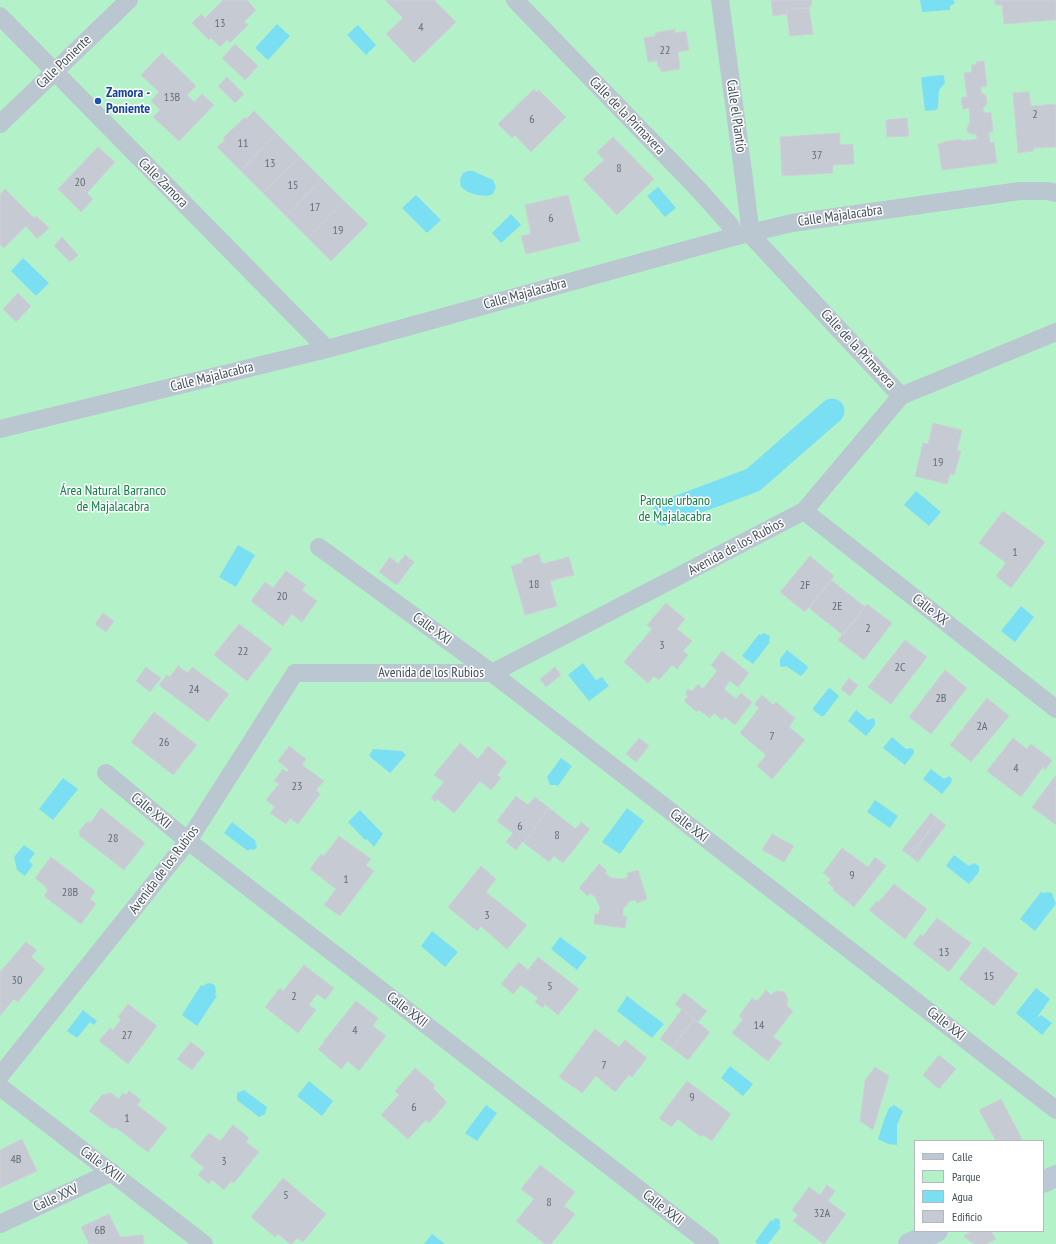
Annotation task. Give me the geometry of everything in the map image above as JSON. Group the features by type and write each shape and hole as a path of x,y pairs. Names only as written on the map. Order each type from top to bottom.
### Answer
{"street":[{"name":"Calle Poniente","path":"0,124 129,0"},
{"name":"Calle de la Primavera","path":"515,0 698,189 730,225 901,396"},
{"name":"Calle el Plantío","path":"720,0 749,219 741,235"},
{"name":"Calle Zamora","path":"0,16 327,349"},
{"name":"Calle Majalacabra","path":"0,430 327,349 741,235 792,223 1020,191 1048,191 1056,193"},
{"name":"Avenida de los Rubios","path":"0,1076 188,841 295,673 492,673 804,512 901,396 1056,332"},
{"name":"Calle XX","path":"804,512 1056,709"},
{"name":"Calle XXI","path":"319,547 492,673 1056,1110"},
{"name":"Calle XXII","path":"106,773 188,841 710,1244"},
{"name":"Calle XXIII","path":"0,1087 204,1244"},
{"name":"Calle XXV","path":"0,1224 112,1172"},
{"path":"1044,1182 1056,1176"},
{"path":"909,1244 935,1232"}],"green space":[{"path":"0,0 1056,0 1056,1244 0,1244"}],"water":[{"path":"920,0 953,0 955,2 950,6 950,10 922,12"},
{"path":"277,24 290,36 268,60 255,48"},
{"path":"358,25 376,45 366,55 347,35"},
{"path":"943,75 945,83 939,90 938,108 936,110 925,111 921,78"},
{"path":"473,171 493,180 496,187 493,194 488,196 477,195 468,192 461,187 461,177 463,173"},
{"path":"658,187 676,208 665,217 647,196"},
{"path":"416,195 441,220 427,233 402,208"},
{"path":"511,214 521,225 501,243 492,233"},
{"path":"23,258 49,283 36,296 11,271"},
{"path":"916,491 941,512 929,526 904,505"},
{"path":"238,545 255,555 236,587 219,577"},
{"path":"1021,606 1034,617 1015,642 1001,631"},
{"path":"764,633 770,636 770,642 753,664 742,656 759,634 761,635"},
{"path":"787,650 807,666 808,668 801,676 786,666 780,666 780,659"},
{"path":"583,663 596,680 602,677 609,686 589,701 568,675"},
{"path":"830,688 839,696 824,716 821,716 813,710 813,708"},
{"path":"856,710 868,720 873,718 875,720 875,725 866,736 848,721"},
{"path":"892,737 906,749 911,748 914,750 914,753 905,765 883,748"},
{"path":"373,749 402,751 406,755 390,773 369,756"},
{"path":"561,758 572,766 558,786 550,785 547,777"},
{"path":"931,769 944,779 949,776 952,779 951,783 942,794 923,779"},
{"path":"63,778 78,789 53,820 39,809"},
{"path":"875,800 898,816 890,828 867,812"},
{"path":"627,808 644,821 620,854 602,842"},
{"path":"360,810 383,834 374,847 348,822"},
{"path":"232,822 256,841 256,849 250,849 248,851 224,833"},
{"path":"24,845 35,853 29,861 33,865 25,876 17,870 14,857"},
{"path":"954,855 969,866 974,863 979,866 979,872 969,884 946,866"},
{"path":"1041,892 1052,893 1056,904 1035,931 1020,919"},
{"path":"432,931 458,952 445,967 421,946"},
{"path":"560,937 587,957 577,970 551,949"},
{"path":"208,983 215,986 215,995 217,996 197,1026 182,1015 201,985 203,986"},
{"path":"1036,988 1050,999 1038,1016 1039,1017 1041,1015 1052,1023 1042,1035 1016,1013"},
{"path":"627,996 664,1024 652,1038 617,1011"},
{"path":"83,1010 97,1021 94,1025 90,1022 77,1038 67,1031"},
{"path":"730,1066 753,1084 743,1096 721,1078"},
{"path":"309,1081 333,1101 322,1116 297,1096"},
{"path":"244,1090 267,1107 265,1114 259,1117 237,1100 237,1093"},
{"path":"486,1105 497,1113 477,1141 465,1133"},
{"path":"894,1105 903,1111 897,1125 897,1145 888,1144 878,1139 889,1108"},
{"path":"775,1218 779,1219 779,1226 781,1227 768,1244 758,1244 755,1242 771,1220 773,1221"},
{"path":"432,1234 445,1244 424,1244"}],"building":[{"path":"223,0 247,0 256,10 244,22 248,25 230,43 227,40 220,47 211,38 209,40 192,23 201,14 205,18"},
{"path":"385,0 434,0 456,22 414,63 386,34 403,18"},
{"path":"771,0 811,0 812,4 809,8 786,10 787,14 773,16"},
{"path":"995,0 1056,0 1056,20 1004,24 1002,5 995,5"},
{"path":"809,8 813,34 790,36 786,10"},
{"path":"675,29 675,33 686,31 689,50 678,52 680,69 661,72 657,61 648,62 644,38 655,36 655,33"},
{"path":"235,44 258,66 245,80 222,58"},
{"path":"162,53 196,86 187,95 194,102 202,94 214,105 179,141 153,117 160,110 151,101 159,92 141,75"},
{"path":"984,61 987,86 981,87 981,92 986,96 987,104 983,108 984,113 991,112 993,132 989,132 990,143 994,142 997,163 942,170 938,144 961,139 961,141 977,139 976,134 970,134 967,131 967,127 970,123 969,108 963,109 961,100 962,97 967,97 964,73 972,72 971,65 976,64 976,62"},
{"path":"227,77 244,94 235,103 218,86"},
{"path":"534,89 537,92 539,90 566,117 531,152 515,135 512,138 498,124"},
{"path":"1029,92 1031,106 1056,104 1056,147 1034,148 1034,151 1018,153 1013,93"},
{"path":"254,111 276,133 241,171 217,147 225,140 223,138 244,118 246,119"},
{"path":"907,118 909,136 887,137 886,120"},
{"path":"276,133 300,157 263,193 241,171"},
{"path":"840,133 840,145 853,144 854,164 833,165 833,173 782,176 780,137"},
{"path":"613,137 654,179 617,215 583,179 604,160 597,152"},
{"path":"98,147 115,162 87,193 93,199 81,212 58,189"},
{"path":"300,157 322,179 286,216 263,193"},
{"path":"322,179 344,201 308,238 286,216"},
{"path":"5,189 34,218 36,216 49,228 37,239 26,226 4,248 1,245 0,246 0,194"},
{"path":"568,195 580,241 526,254 521,236 531,234 525,205"},
{"path":"344,201 368,224 331,261 308,238"},
{"path":"62,237 78,255 70,262 54,246"},
{"path":"18,293 31,306 16,322 3,309"},
{"path":"933,423 962,430 957,451 961,451 954,475 950,474 947,484 915,476 923,443 928,444"},
{"path":"1003,511 1045,542 1011,588 996,576 1006,563 979,543"},
{"path":"539,554 542,564 569,557 574,575 550,581 557,606 525,615 511,566 522,563 522,559"},
{"path":"405,555 414,562 397,585 379,572 390,557 398,564"},
{"path":"810,556 834,576 805,612 780,592"},
{"path":"286,571 306,585 302,590 317,601 302,622 292,614 283,626 251,601 265,582 273,588"},
{"path":"831,580 865,607 843,635 809,608"},
{"path":"666,603 685,619 677,629 692,641 683,651 688,655 677,669 672,665 659,680 654,676 648,683 624,662 652,629 647,625"},
{"path":"867,604 892,623 864,660 838,640"},
{"path":"103,613 114,621 106,632 95,624"},
{"path":"239,624 272,649 247,681 214,655"},
{"path":"905,640 927,657 891,704 868,687"},
{"path":"722,651 749,673 738,687 730,681 724,689 736,699 741,693 752,702 735,725 725,717 722,720 714,713 710,718 699,710 697,712 684,701 688,696 686,695 686,691 688,689 692,691 698,684 703,689 717,671 711,665"},
{"path":"178,666 188,673 192,667 229,694 208,722 159,685 167,675 170,677"},
{"path":"146,667 161,678 150,692 136,681"},
{"path":"555,667 561,675 546,687 540,679"},
{"path":"945,670 967,688 931,734 909,717"},
{"path":"849,678 858,685 850,696 841,689"},
{"path":"762,695 773,705 776,702 795,718 789,727 805,740 772,779 757,766 766,755 740,733 759,708 754,704"},
{"path":"987,698 1009,716 971,762 950,745"},
{"path":"154,712 197,745 173,775 131,742"},
{"path":"639,738 649,746 636,762 626,754"},
{"path":"1013,738 1027,749 1031,744 1052,760 1045,770 1043,767 1021,797 987,771"},
{"path":"460,743 478,759 488,746 507,762 497,775 501,778 491,790 480,781 454,813 437,799 436,802 431,798 444,782 434,775"},
{"path":"289,746 306,759 302,765 324,781 316,790 320,794 298,824 290,818 286,824 270,813 275,807 266,800 279,784 274,781 283,769 287,772 289,770 278,761"},
{"path":"1056,775 1056,825 1032,807"},
{"path":"516,796 528,805 535,797 549,808 524,843 523,841 516,850 506,842 513,833 497,821"},
{"path":"101,808 145,843 124,870 80,836 79,831 87,822 91,822"},
{"path":"549,808 576,829 581,822 590,829 563,863 554,856 549,862 524,843"},
{"path":"931,813 938,819 910,856 902,850"},
{"path":"938,819 946,825 918,862 910,856"},
{"path":"772,834 794,846 784,862 762,850"},
{"path":"339,836 371,859 366,865 374,871 340,916 324,905 336,889 310,869 321,854 324,856"},
{"path":"842,848 868,867 875,857 886,866 854,907 833,890 834,888 828,883 831,879 823,873"},
{"path":"51,857 95,891 90,899 96,904 81,924 44,896 48,890 35,878"},
{"path":"599,864 607,871 605,873 611,878 623,879 628,877 627,873 638,870 647,899 637,903 636,900 630,901 623,909 623,916 627,917 625,928 594,924 595,913 598,914 600,908 595,897 590,893 588,896 579,888"},
{"path":"481,866 496,879 486,892 527,925 507,949 481,926 477,931 448,907"},
{"path":"894,884 927,909 905,939 869,910 877,901 879,902"},
{"path":"937,918 971,943 949,972 913,944 921,934 923,936"},
{"path":"26,942 37,950 31,957 45,969 18,1002 14,999 0,1016 0,970 1,971"},
{"path":"984,947 1018,974 994,1006 959,979"},
{"path":"538,957 579,989 558,1015 545,1004 543,1008 535,1002 538,998 521,985 513,994 501,984 519,962 528,970"},
{"path":"304,965 334,988 325,1000 317,994 309,1005 316,1010 298,1033 265,1007 280,988 283,991"},
{"path":"766,990 771,995 776,991 784,992 788,998 787,1006 793,1011 773,1037 782,1043 768,1061 732,1033 743,1019 739,1016 752,998 757,1001"},
{"path":"684,993 707,1011 698,1022 675,1004"},
{"path":"356,1001 378,1018 373,1026 386,1036 359,1071 348,1061 341,1069 318,1049"},
{"path":"128,1004 157,1026 128,1064 99,1041 110,1028 113,1030 121,1020 118,1017"},
{"path":"682,1009 694,1019 672,1048 660,1039"},
{"path":"694,1019 710,1032 688,1060 672,1048"},
{"path":"595,1029 619,1047 625,1040 647,1058 632,1077 629,1075 615,1092 596,1076 582,1093 559,1077"},
{"path":"191,1042 205,1053 192,1070 177,1059"},
{"path":"939,1055 956,1069 939,1089 923,1075"},
{"path":"875,1067 889,1076 873,1130 860,1121 865,1080"},
{"path":"415,1068 435,1085 433,1088 447,1102 429,1123 426,1120 408,1139 381,1115 399,1095 395,1091"},
{"path":"687,1081 731,1114 712,1141 703,1135 701,1137 678,1119 671,1127 659,1118"},
{"path":"129,1091 141,1100 137,1105 167,1128 148,1152 115,1127 113,1129 89,1111 102,1095 111,1093 119,1099 123,1093 126,1095"},
{"path":"1001,1099 1022,1140 995,1140 979,1110"},
{"path":"233,1125 249,1138 246,1142 259,1152 234,1183 231,1181 224,1190 212,1180 209,1184 198,1175 204,1168 190,1156 209,1133 220,1141"},
{"path":"22,1139 37,1171 0,1188 0,1150"},
{"path":"540,1165 575,1192 564,1206 575,1214 551,1244 545,1244 516,1221 534,1199 521,1189"},
{"path":"283,1178 326,1214 303,1242 297,1238 292,1244 290,1244 278,1234 275,1237 251,1217"},
{"path":"827,1185 835,1191 828,1201 846,1214 824,1244 793,1221 798,1215 792,1210 809,1187 820,1195"},
{"path":"109,1214 120,1237 143,1235 144,1244 89,1244 81,1227"},
{"path":"971,1232 992,1232 996,1239 987,1244 974,1244 963,1236"}],"waterway":[{"path":"665,513 753,480 832,411"}],"place":[{"name":"Zamora - Poniente","path":"98,101"}],"park label":[{"name":"Área Natural Barranco de Majalacabra","path":"113,500"},
{"name":"Parque urbano de Majalacabra","path":"675,510"}]}
